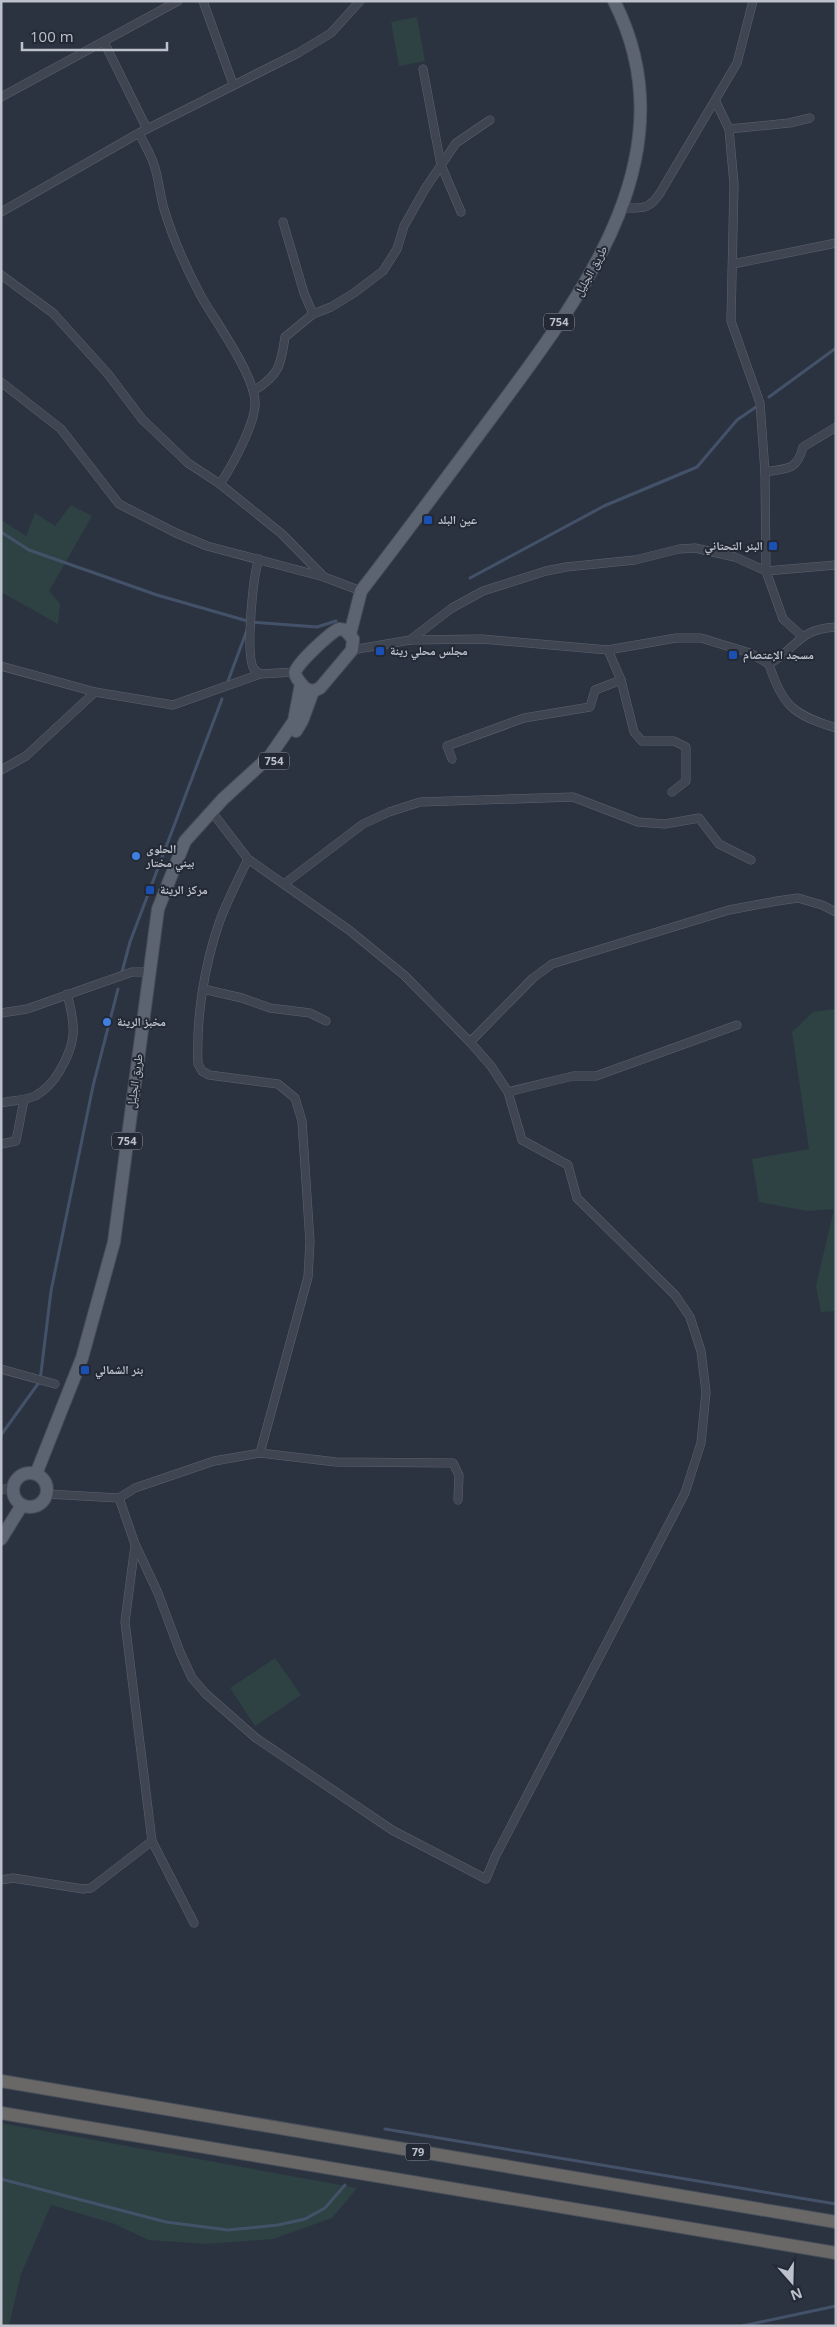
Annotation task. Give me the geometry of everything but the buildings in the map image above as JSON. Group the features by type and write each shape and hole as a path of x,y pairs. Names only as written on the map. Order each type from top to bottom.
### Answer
{"highway":[{"name":"79","path":"1,2082 836,2222"},
{"path":"1,2113 836,2253"}],"main road":[{"name":"طريق الجليل","path":"295,672 297,665 336,630 359,596 525,372 578,295 602,252 623,208 634,169 639,140 640,88 637,64 614,1"},
{"name":"طريق الجليل","path":"350,634 359,596"},
{"path":"295,672 307,688 327,682 335,668 352,650 354,644 350,634 345,630 336,630"},
{"name":"طريق الجليل","path":"36,1474 82,1358 114,1242 158,908 185,841 212,812 230,800 278,757 302,721 307,688"},
{"path":"23,1474 36,1474 45,1483 46,1494 38,1505 30,1507 22,1505 7,1488 23,1474"},
{"path":"1,1539 22,1505"}],"street":[{"path":"1,97 178,1"},
{"path":"203,1 233,84"},
{"path":"1,212 139,133 233,84 298,53 331,33 360,1"},
{"path":"623,208 642,208 653,204 716,102 737,63 753,1"},
{"path":"104,42 147,129"},
{"path":"422,69 441,165 462,212"},
{"path":"716,102 728,129 734,184 731,321 760,403 765,472 766,570 783,619 802,636"},
{"path":"728,129 789,123 810,118"},
{"path":"253,391 269,381 280,368 285,337 313,314 331,307 354,294 383,271 397,249 404,226 441,165 456,144 490,120"},
{"path":"139,133 154,166 163,207 176,243 201,296 235,354 253,391 255,404 253,414 234,465 220,484"},
{"path":"284,222 304,294 313,314"},
{"path":"733,264 836,243"},
{"path":"1,276 53,313 108,374 142,419 188,463 220,484 282,534 324,577"},
{"path":"1,382 61,429 119,504 176,534 207,546 324,577 359,596"},
{"path":"765,472 792,467 799,462 803,447 836,426"},
{"path":"410,640 452,608 483,591 553,569 635,560 678,549 695,548 735,557 766,570 836,565"},
{"path":"259,559 254,572 251,659 254,668 260,674"},
{"path":"769,664 784,655 802,636 825,627 836,627"},
{"path":"352,650 410,640 482,639 608,650 676,638 701,638 750,653 769,664 777,689 787,704 814,721 836,728"},
{"path":"608,650 621,680 634,732 642,741 674,741 686,747 686,781 672,792"},
{"path":"1,666 95,692 173,705 260,674 295,672"},
{"path":"452,759 447,746 524,718 590,707 595,690 621,680"},
{"path":"1,770 26,756 95,692"},
{"path":"284,884 363,824 389,812 420,802 573,797 638,822 665,824 699,818 719,844 751,860"},
{"path":"119,1498 135,1544 158,1593 192,1678 206,1694 256,1738 392,1830 486,1880 495,1857 684,1493 701,1443 706,1392 700,1351 690,1317 675,1295 577,1198 568,1165 522,1140 508,1092 491,1066 470,1042 404,975 350,930 248,859 212,812"},
{"path":"248,859 220,921 210,952 203,989 198,1064 202,1071 209,1076 278,1084 295,1098 302,1121 310,1242 308,1277 260,1453"},
{"path":"470,1042 533,978 552,964 710,915 768,902 798,898 822,905 836,912"},
{"path":"1,1013 27,1009 132,972 150,972"},
{"path":"203,989 242,998 270,1008 310,1012 326,1021"},
{"path":"1,1104 24,1100 45,1090 70,1054 74,1043 74,1028 67,994"},
{"path":"508,1092 573,1076 596,1076 737,1025"},
{"path":"1,1144 16,1141 24,1100"},
{"path":"1,1369 55,1384"},
{"path":"46,1494 119,1498 135,1488 214,1461 260,1453 336,1462 452,1463 459,1475 458,1500"},
{"path":"135,1544 124,1622 152,1841 194,1923"},
{"path":"1,1880 13,1878 83,1889 91,1888 152,1841"}],"shaded area":[{"path":"417,17 425,61 399,66 391,22"},
{"path":"71,505 92,516 49,591 60,604 58,624 1,592 1,520 26,536 35,513 55,526"},
{"path":"836,1009 836,1311 821,1312 816,1286 834,1209 807,1211 759,1202 752,1159 809,1149 792,1032 813,1012"},
{"path":"275,1658 301,1695 255,1726 230,1688"},
{"path":"1,2123 357,2188 332,2218 273,2239 206,2244 149,2240 112,2223 51,2205 21,2274 9,2326 1,2326"}],"waterway":[{"path":"769,397 836,348"},
{"path":"470,578 604,506 697,467 737,420 756,407"},
{"path":"1,532 29,550 157,595 251,622 317,627 336,621"},
{"path":"228,681 247,630"},
{"path":"122,972 130,942 222,699"},
{"path":"1,1435 40,1381 51,1291 93,1086 118,989"},
{"path":"385,2129 836,2204"},
{"path":"1,2179 166,2222 228,2230 278,2225 305,2219 325,2208 345,2185"},
{"path":"742,2326 836,2306"}],"place":[{"name":"عين البلد","path":"428,520"},
{"name":"البئر التحتاني","path":"773,546"},
{"name":"مجلس محلي رينة","path":"380,651"},
{"name":"مسجد الإعتصام","path":"733,655"},
{"name":"الحلوى بيني مختار","path":"136,856"},
{"name":"مركز الرينة","path":"150,890"},
{"name":"مخبز الرينة","path":"107,1022"},
{"name":"بئر الشمالي","path":"85,1370"}]}
